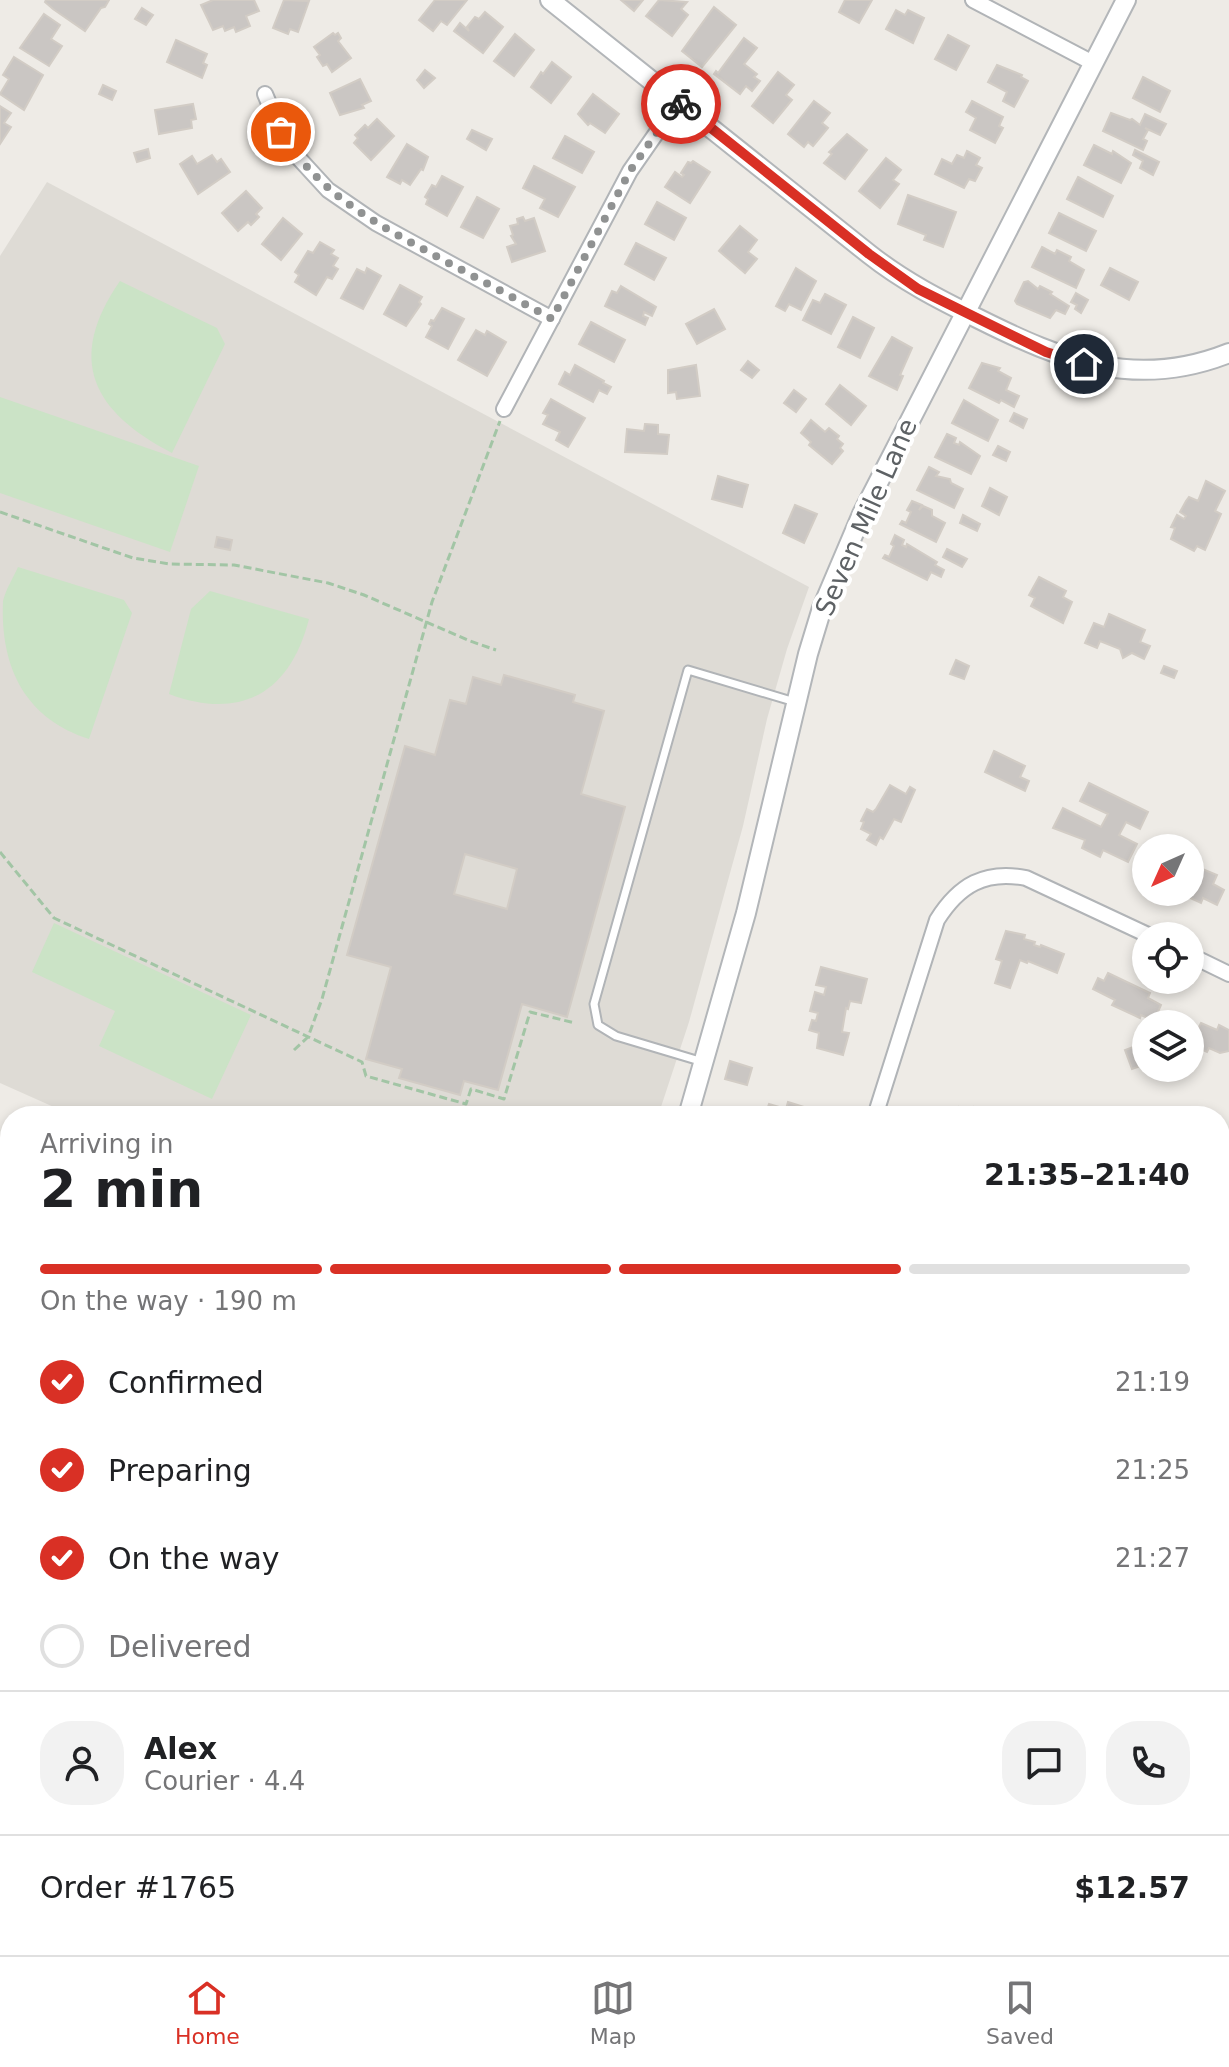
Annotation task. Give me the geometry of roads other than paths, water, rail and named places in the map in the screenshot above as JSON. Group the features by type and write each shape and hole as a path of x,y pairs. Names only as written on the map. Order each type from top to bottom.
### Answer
{"street":[{"path":"550,0 894,273 964,312 1046,352 1084,364 1121,369 1158,369 1191,366 1229,353"},
{"path":"973,0 1093,63"},
{"name":"Seven Mile Lane","path":"691,1106 746,913 822,608 839,565 964,312 1126,0"},
{"path":"265,94 281,132 294,153 328,190 376,223 552,319"},
{"path":"504,409 630,171 678,102"},
{"path":"878,1106 937,920 946,905 974,882 1008,874 1026,878 1132,928"},
{"path":"1204,962 1229,974"}],"lane":[{"path":"703,1062 616,1036 598,1025 594,1004 688,670 797,702"}]}
